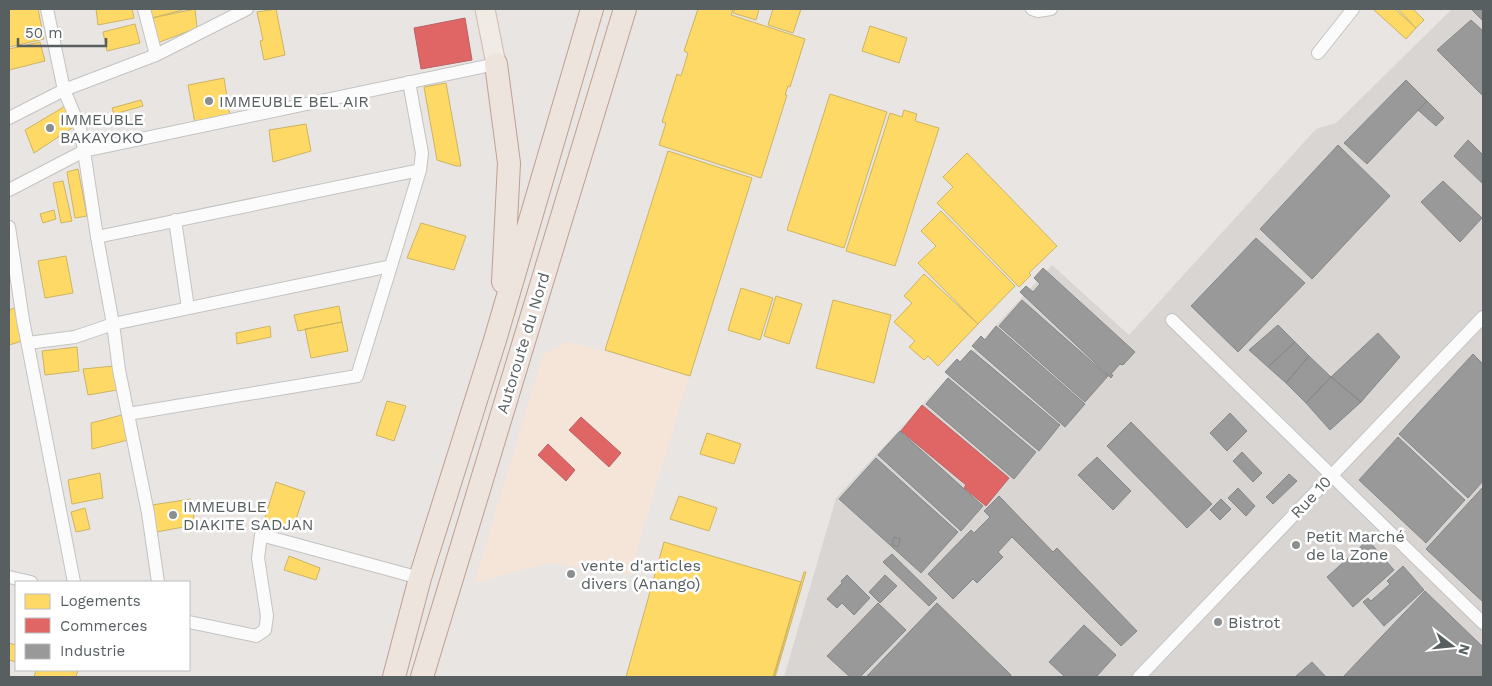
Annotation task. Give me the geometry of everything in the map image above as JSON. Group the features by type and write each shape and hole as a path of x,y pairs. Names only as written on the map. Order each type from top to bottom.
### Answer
{"highway":[{"name":"Autoroute du Nord","path":"394,677 420,578 495,340 592,9"},
{"name":"Autoroute du Nord","path":"422,677 625,9"},
{"path":"495,340 502,300 508,163 496,64"}],"main road":[{"path":"485,9 496,64"}],"street":[{"path":"47,9 64,90 80,128 96,237 148,513 158,581"},
{"path":"144,9 156,55"},
{"path":"9,118 64,90 156,55 247,9"},
{"path":"1032,9 1051,9"},
{"path":"1318,54 1353,9"},
{"path":"9,190 84,151 496,64"},
{"path":"128,414 354,377 359,373 420,170 420,145 409,82"},
{"path":"96,237 420,170"},
{"path":"175,220 188,308"},
{"path":"9,227 28,343 74,581"},
{"path":"28,343 75,336 113,324 390,266"},
{"name":"Rue 10","path":"1139,677 1483,317"},
{"path":"1172,320 1483,623"},
{"path":"190,622 256,636 265,630 267,616 258,558 261,535 420,578"},
{"path":"9,577 27,581"}],"shaded area":[{"path":"1452,9 1483,9 1483,677 784,677 836,498 1052,265 1129,335 1316,129 1336,123"},
{"path":"568,341 689,376 630,575 549,563 474,583 543,354"}],"building: Logements":[{"path":"9,9 38,9 44,39 9,47"},
{"path":"96,9 132,9 134,18 98,25"},
{"path":"150,9 186,9 152,18"},
{"path":"195,9 197,28 157,43 152,18"},
{"path":"276,9 285,55 264,60 260,41 263,40 257,12"},
{"path":"698,9 733,9 731,15 805,39 790,87 788,86 785,95 787,95 761,178 659,145 666,123 662,122 677,74 681,76 688,53 684,51"},
{"path":"735,9 759,9 756,20 733,13"},
{"path":"773,9 801,9 793,33 768,25"},
{"path":"1373,9 1395,9 1416,28 1406,39"},
{"path":"1398,9 1413,9 1424,20 1416,28"},
{"path":"135,24 140,43 107,51 103,32"},
{"path":"870,26 907,38 899,63 862,51"},
{"path":"40,42 45,61 9,70 9,49"},
{"name":"IMMEUBLE BEL AIR","path":"224,78 230,116 195,123 188,85"},
{"path":"446,83 461,166 437,160 424,87"},
{"path":"830,94 887,112 844,248 787,230"},
{"path":"141,100 143,106 114,114 112,108"},
{"name":"IMMEUBLE BAKAYOKO","path":"67,105 75,126 34,153 25,130"},
{"path":"904,110 917,114 915,121 939,128 895,266 846,251 890,113 902,117"},
{"path":"306,124 311,151 273,162 269,130"},
{"path":"668,151 752,178 690,376 605,350"},
{"path":"967,153 1057,246 1029,273 1031,275 1019,287 937,203 953,187 943,177"},
{"path":"78,169 87,216 75,218 67,172"},
{"path":"63,181 72,221 61,223 53,183"},
{"path":"54,210 56,219 43,223 40,214"},
{"path":"941,211 1015,286 978,324 918,263 936,246 921,231"},
{"path":"421,223 466,236 454,270 407,258"},
{"path":"66,256 73,293 45,298 38,261"},
{"path":"924,274 978,324 938,366 928,356 924,360 909,347 915,341 894,322 912,303 904,296"},
{"path":"741,288 773,298 760,340 728,330"},
{"path":"776,296 802,304 789,344 764,336"},
{"path":"833,300 891,315 874,383 816,368"},
{"path":"339,306 342,322 298,331 294,315"},
{"path":"17,307 22,341 9,345 9,310"},
{"path":"342,322 348,351 311,358 305,329"},
{"path":"270,326 271,337 237,344 236,333"},
{"path":"77,347 79,371 45,375 42,351"},
{"path":"114,366 117,390 88,395 83,369"},
{"path":"387,401 406,406 394,441 376,435"},
{"path":"122,415 128,440 92,449 91,423"},
{"path":"707,433 741,444 734,464 700,454"},
{"path":"100,473 103,498 72,504 68,480"},
{"path":"276,482 305,492 292,531 264,521"},
{"path":"679,496 717,508 709,531 670,519"},
{"name":"IMMEUBLE DIAKITE SADJAN","path":"191,499 195,525 156,532 152,505"},
{"path":"85,508 90,529 76,532 71,512"},
{"path":"664,542 801,582 774,677 626,677"},
{"path":"289,556 320,568 316,580 284,570"},
{"path":"804,572 806,572 775,677 773,677"},
{"path":"9,643 15,645 15,662 9,660"},
{"path":"36,671 78,671 76,677 34,677"}],"building: Commerces":[{"path":"465,18 472,60 421,69 414,28"},
{"path":"922,405 1009,478 986,506 964,488 966,485 901,431"},
{"path":"581,417 621,453 609,467 569,430"},
{"path":"548,444 575,470 566,481 538,455"}],"building: Industrie":[{"path":"1483,9 1483,21 1472,10"},
{"path":"1471,20 1483,31 1483,96 1437,50"},
{"path":"1406,80 1427,101 1367,164 1344,143"},
{"path":"1427,101 1444,118 1436,126 1418,110"},
{"path":"1468,140 1483,155 1483,184 1454,156"},
{"path":"1338,145 1390,196 1312,279 1260,229"},
{"path":"1443,181 1482,218 1460,242 1421,202"},
{"path":"1256,238 1305,283 1238,352 1191,306"},
{"path":"1043,268 1135,352 1123,365 1120,364 1111,374 1113,375 1111,378 1020,292 1026,286 1033,292 1040,284 1034,278"},
{"path":"1022,300 1108,376 1085,402 999,326"},
{"path":"1278,325 1295,342 1268,367 1249,350"},
{"path":"996,326 1085,404 1065,427 972,346 981,336 985,340"},
{"path":"1378,333 1400,357 1361,402 1331,377"},
{"path":"1295,342 1309,356 1286,383 1268,367"},
{"path":"971,350 1060,425 1039,451 945,372 957,359 960,362"},
{"path":"1473,354 1483,364 1483,481 1468,498 1399,434"},
{"path":"1309,356 1331,377 1306,403 1286,383"},
{"path":"1331,377 1361,402 1330,430 1306,403"},
{"path":"948,378 1036,452 1014,479 926,404"},
{"path":"1230,413 1247,431 1227,451 1210,433"},
{"path":"1131,422 1212,504 1187,528 1107,446"},
{"path":"900,431 983,506 961,531 878,455"},
{"path":"1398,437 1465,500 1426,543 1359,480"},
{"path":"1242,452 1262,473 1253,482 1233,461"},
{"path":"1097,457 1131,491 1113,510 1078,475"},
{"path":"876,458 958,532 921,573 839,499"},
{"path":"1289,474 1297,481 1273,504 1266,497"},
{"path":"1483,487 1483,602 1426,549"},
{"path":"1238,488 1255,506 1246,516 1228,498"},
{"path":"999,496 1053,552 1057,548 1137,631 1121,646 1012,537 998,552 1003,557 977,583 973,579 953,599 928,574 971,530 974,533 990,517 984,511"},
{"path":"1221,499 1231,509 1220,520 1210,510"},
{"path":"894,537 900,539 898,547 892,545"},
{"path":"1368,540 1394,570 1353,607 1327,577"},
{"path":"892,554 937,598 929,606 883,562"},
{"path":"1403,566 1424,590 1384,626 1363,602 1368,598 1371,601 1390,584 1387,581"},
{"path":"847,575 870,598 854,615 842,603 837,608 827,599"},
{"path":"885,575 897,586 880,603 869,592"},
{"path":"1425,591 1483,647 1483,677 1343,677"},
{"path":"878,603 906,630 860,677 850,677 827,656"},
{"path":"937,603 1011,675 1010,677 866,677"},
{"path":"1084,625 1116,655 1096,677 1065,677 1049,662"},
{"path":"1312,662 1326,677 1295,677"}],"place":[{"name":"IMMEUBLE BEL AIR","path":"209,101"},
{"name":"IMMEUBLE BAKAYOKO","path":"50,128"},
{"name":"IMMEUBLE DIAKITE SADJAN","path":"173,515"},
{"name":"Petit Marché de la Zone","path":"1296,545"},
{"name":"vente d'articles divers (Anango)","path":"571,574"},
{"name":"Bistrot","path":"1218,622"}]}
